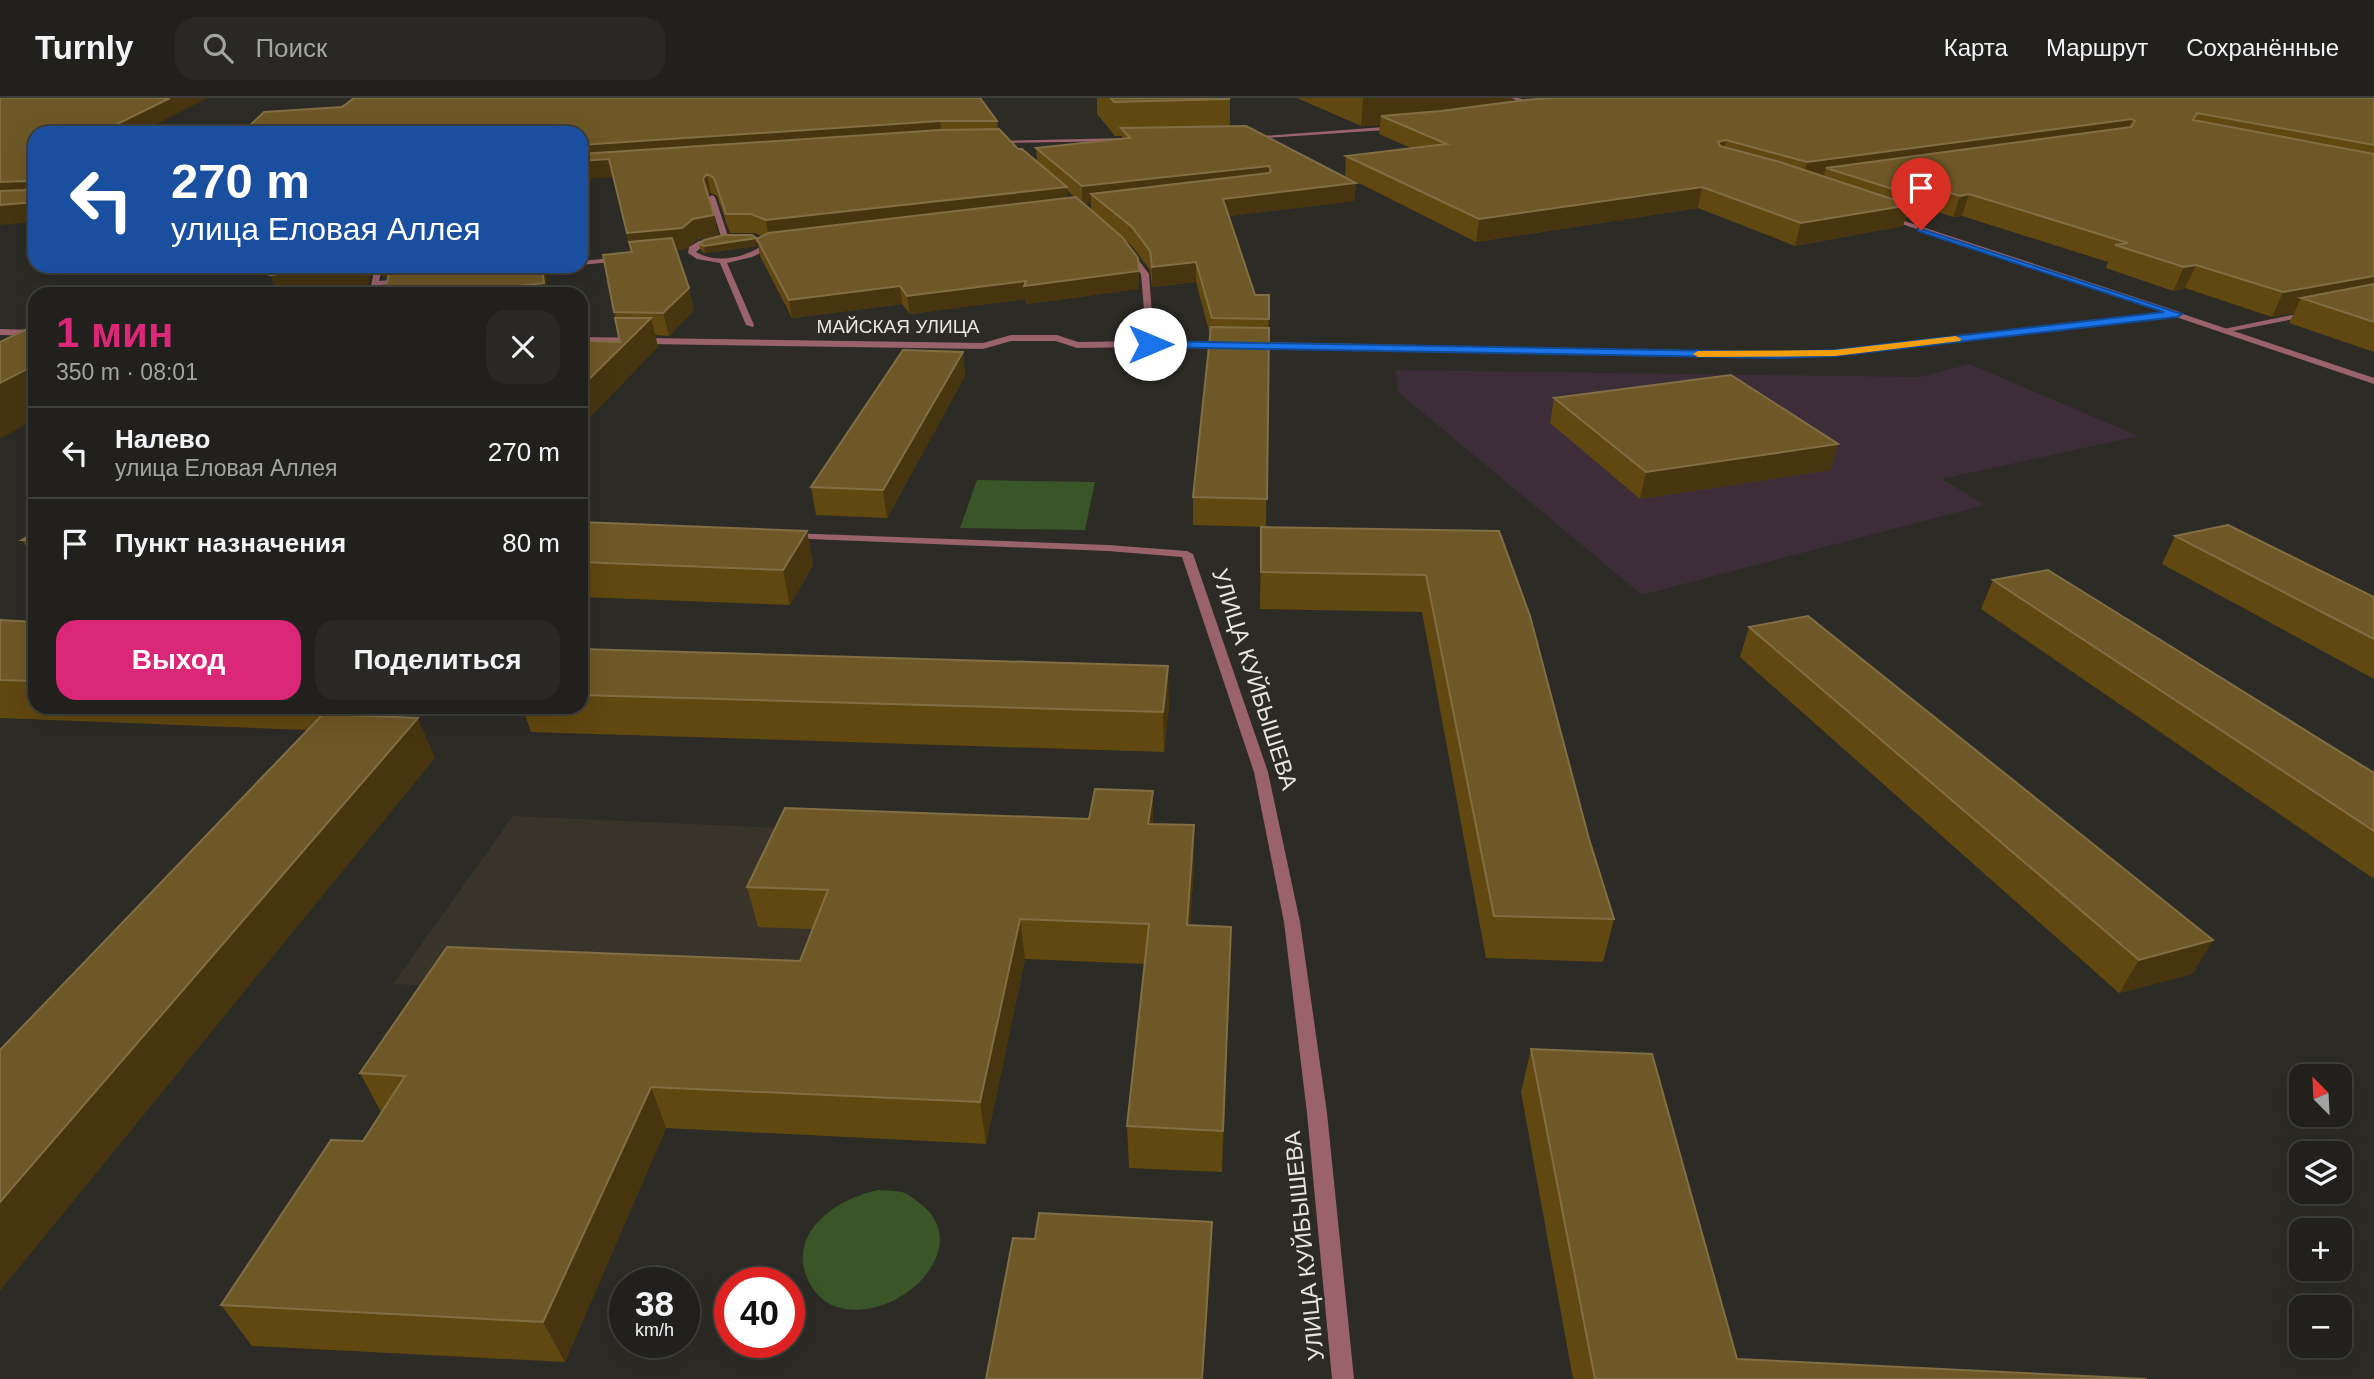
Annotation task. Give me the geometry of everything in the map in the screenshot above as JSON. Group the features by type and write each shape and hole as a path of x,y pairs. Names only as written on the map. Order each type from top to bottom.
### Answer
{"street":[{"path":"1514,98 1542,112 1531,114"},
{"path":"1247,137 1412,127"},
{"path":"989,141 1136,140"},
{"path":"1002,141 1010,148"},
{"path":"712,197 725,237"},
{"path":"1872,212 2374,381"},
{"path":"692,253 692,249 702,243 725,237 755,238 766,245 779,244"},
{"path":"678,254 692,253 707,259 725,260 751,256 766,245"},
{"path":"1124,247 1145,274 1150,344"},
{"path":"588,262 637,258"},
{"path":"725,260 723,262 750,324"},
{"path":"377,273 374,284 416,279"},
{"path":"2223,330 2319,311"},
{"path":"1247,345 1779,355 1835,353 2177,314"},
{"path":"0,332 28,333"},
{"name":"МАЙСКАЯ УЛИЦА","path":"588,340 983,346 1011,338 1057,338 1077,345 1233,345"},
{"name":"УЛИЦА КУЙБЫШЕВА","path":"776,535 1108,548 1187,555 1261,772 1292,922 1317,1113 1343,1379"}],"shaded area":[{"path":"1969,364 2139,436 1942,479 1985,505 1642,595 1398,392 1396,370 1920,377"},
{"path":"513,816 802,829 836,930 810,1002 393,984"}],"green space":[{"path":"977,480 1095,482 1085,530 960,528"},
{"path":"878,1190 905,1193 935,1220 940,1239 935,1260 923,1278 905,1294 882,1305 858,1310 834,1306 822,1298 810,1284 803,1263 804,1247 820,1220 832,1209"}],"building":[{"path":"0,98 170,98 113,126 28,126 28,183 0,182"},
{"path":"354,98 980,98 997,121 940,121 588,145 588,126 249,126 264,112 342,107"},
{"path":"1111,98 1228,98 1230,99 1114,102"},
{"path":"1550,98 2374,98 2374,145 2197,113 2193,120 2374,154 2374,276 2283,292 2196,265 2184,267 2115,245 2128,243 1969,194 1960,196 1933,187 1928,200 1826,168 2131,127 2135,121 2132,119 1807,162 1726,140 1718,142 1720,146 1780,162 1910,205 1801,223 1702,187 1479,219 1346,156 1447,144 1381,116"},
{"path":"1246,126 1356,183 1223,199 1255,295 1269,295 1269,319 1212,318 1196,262 1152,267 1150,251 1132,227 1091,194 1269,173 1269,166 1082,186 1036,148 1130,138 1121,128"},
{"path":"999,129 1018,149 1022,149 1067,187 766,220 751,214 726,214 714,178 707,174 703,179 714,215 693,219 682,228 627,233 609,159 588,160 588,154 940,130"},
{"path":"28,183 28,203 0,205 0,191 26,190"},
{"path":"1076,197 1122,237 1138,258 1139,271 1024,286 1026,281 907,296 900,286 789,300 757,239 768,233"},
{"path":"724,235 752,235 756,238 704,246 699,244"},
{"path":"672,238 689,288 663,313 614,312 603,255 632,252 629,242"},
{"path":"389,273 543,273 544,283 509,287 386,287"},
{"path":"2374,284 2374,322 2301,298"},
{"path":"615,318 651,318 588,380 588,341 620,342"},
{"path":"1211,327 1269,328 1267,499 1193,497"},
{"path":"28,328 28,369 0,383 0,342"},
{"path":"903,350 963,352 883,490 811,487"},
{"path":"1731,375 1838,444 1646,472 1554,398"},
{"path":"588,522 807,531 783,570 588,562"},
{"path":"2228,525 2374,597 2374,639 2175,536"},
{"path":"1261,527 1499,531 1530,616 1589,839 1614,919 1494,916 1426,575 1261,572"},
{"path":"2048,570 2374,773 2374,831 1993,580"},
{"path":"1808,616 2213,940 2139,960 1749,627"},
{"path":"0,620 28,622 28,681 0,680"},
{"path":"588,649 1168,666 1163,712 588,695"},
{"path":"323,714 418,718 0,1202 0,1050"},
{"path":"1095,789 1153,791 1148,824 1194,825 1187,925 1231,927 1223,1131 1127,1126 1149,924 1020,919 980,1102 651,1087 543,1322 221,1305 331,1140 363,1141 405,1076 360,1073 447,947 800,961 828,890 747,887 785,808 1089,819"},
{"path":"1531,1049 1652,1054 1737,1359 2147,1379 1595,1379"},
{"path":"1039,1213 1212,1222 1202,1379 986,1379 1013,1238 1035,1239"}],"slow traffic":[{"path":"1698,354 1835,353 1956,339"}],"route":[{"path":"1150,344 1779,355 1835,353 2177,314 1921,230"}]}
